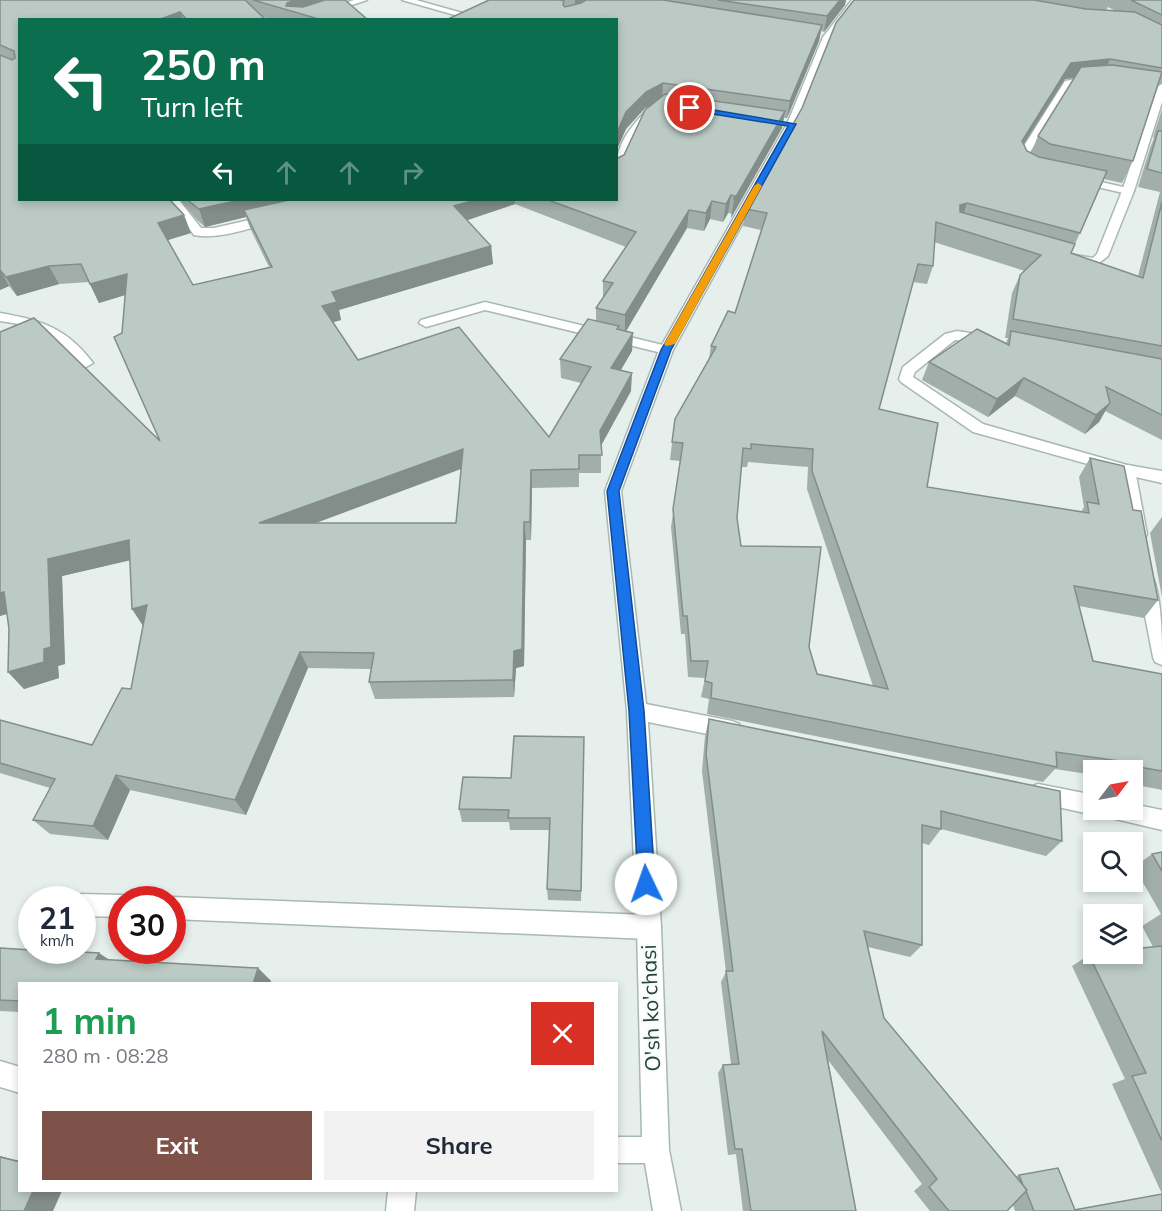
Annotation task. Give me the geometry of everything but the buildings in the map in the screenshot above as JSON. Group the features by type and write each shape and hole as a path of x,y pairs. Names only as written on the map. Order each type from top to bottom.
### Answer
{"street":[{"path":"302,18 363,0"},
{"path":"406,0 469,16"},
{"name":"O'sh ko'chasi","path":"667,1211 656,1150 649,927 637,711 613,491 666,350 787,123 821,36 852,1"},
{"path":"1048,173 1025,164 1022,157 1068,83 1091,79 1108,80"},
{"path":"1063,255 1086,261 1098,260 1148,142 1157,88"},
{"path":"618,166 630,135 652,110 662,105"},
{"path":"1071,178 1128,191"},
{"path":"174,201 198,232 205,233 286,215"},
{"path":"426,323 485,306 666,350"},
{"path":"0,317 27,322 59,335 86,363"},
{"path":"1005,343 957,335 950,337 908,370 906,379 978,428 1127,470 1162,477"},
{"path":"1127,470 1162,657"},
{"path":"637,711 754,735"},
{"path":"1023,791 1083,804"},
{"path":"1143,816 1162,820"},
{"path":"186,909 649,927"},
{"path":"0,1074 18,1079"},
{"path":"618,1150 656,1150"},
{"path":"400,1211 402,1192"}],"slow traffic":[{"path":"669,344 758,186"}],"route":[{"path":"646,884 637,711 613,491 666,350 792,124 690,108"}]}
